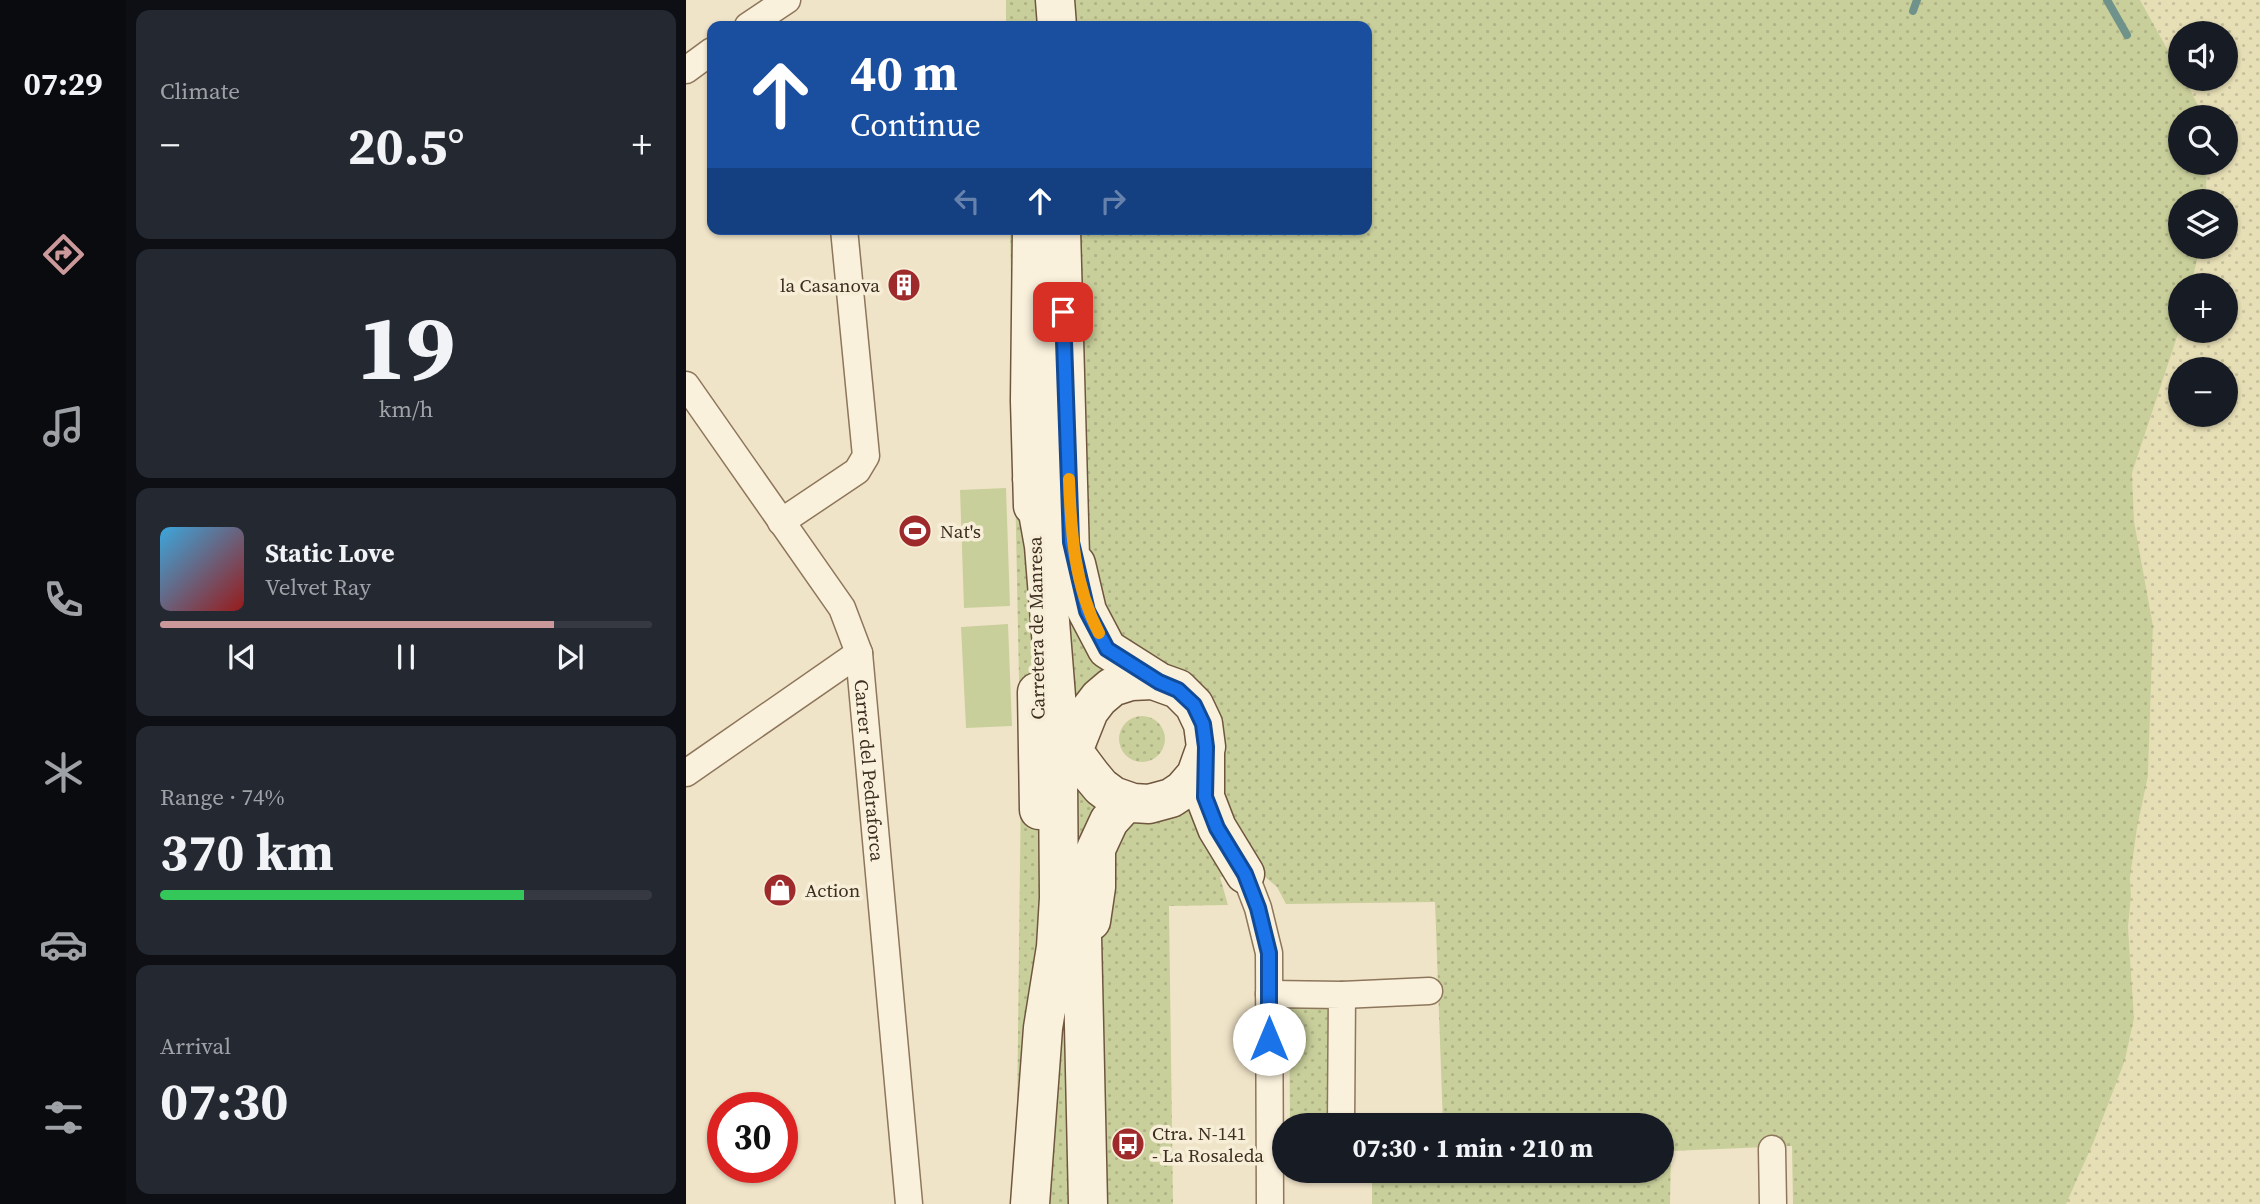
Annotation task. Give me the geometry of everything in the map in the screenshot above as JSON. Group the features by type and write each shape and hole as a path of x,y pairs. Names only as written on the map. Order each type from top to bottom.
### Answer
{"main road":[{"path":"1032,0 1032,21"},
{"path":"1055,0 1057,21"},
{"name":"Carretera de Manresa","path":"1032,235 1030,401 1044,1028"},
{"path":"1061,235 1071,542 1073,751 1084,972 1088,1204"},
{"path":"1032,479 1044,546 1060,729 1101,787 1114,796 1142,801 1184,820 1245,874"},
{"path":"1071,542 1087,611 1107,649 1159,682"},
{"path":"1030,1204 1044,1028 1056,947 1058,778 1089,712 1099,698 1112,687 1131,681 1153,680 1178,690 1194,705 1203,724 1206,747 1205,797 1217,828 1245,874"},
{"path":"1084,972 1096,887 1096,849 1109,821 1142,801 1171,798 1196,775 1206,747"},
{"path":"1044,1028 1054,1204"}],"street":[{"path":"756,21 787,0"},
{"path":"686,69 707,54"},
{"path":"781,522 857,471 866,456 845,235"},
{"name":"Carrer del Pedraforca","path":"686,385 842,608 859,653 909,1204"},
{"path":"686,773 859,653"},
{"path":"1245,874 1258,908 1269,953 1275,1113"},
{"path":"1269,993 1342,995 1429,991"},
{"path":"1341,1113 1342,995"},
{"path":"1772,1149 1773,1204"},
{"path":"1270,1204 1273,1183"}],"shaded area":[{"path":"2140,0 2260,0 2260,1204 2066,1204 2125,1060 2134,1018 2128,927 2130,878 2148,776 2153,626 2134,521 2132,473 2168,364 2168,427 2238,427 2238,357 2170,357 2175,343 2238,343 2238,273 2194,273 2196,259 2238,259 2238,189 2206,189 2207,175 2238,175 2238,105 2197,105 2191,91 2238,91 2238,21 2168,21 2168,50"}],"green space":[{"path":"1006,0 2140,0 2168,50 2168,91 2191,91 2198,105 2168,105 2168,175 2207,175 2206,189 2168,189 2168,259 2197,259 2194,273 2168,273 2168,343 2175,343 2170,357 2168,357 2168,364 2132,473 2134,521 2153,626 2148,776 2130,878 2128,927 2134,1018 2125,1060 2066,1204 1793,1204 1792,1146 1674,1151 1674,1113 1443,1113 1435,902 1286,904 1277,887 1264,876 1220,877 1228,905 1169,906 1173,1204 1016,1204 1021,781 1010,235 1372,235 1372,21 1006,21","holes":["1128,697 1161,699 1175,709 1184,725 1186,751 1183,759 1171,775 1155,783 1138,784 1122,779 1109,770 1100,756 1097,741 1103,723 1110,711"]},
{"path":"1006,488 1010,606 964,608 960,490"},
{"path":"1008,624 1012,726 966,728 961,627"},
{"path":"1142,716 1158,723 1165,739 1158,755 1142,762 1126,755 1119,739 1126,723"},
{"path":"1289,1003 1329,1003 1330,1113 1290,1113"},
{"path":"1372,1183 1670,1183 1670,1204 1372,1204"}],"waterway":[{"path":"1913,11 1917,0"},
{"path":"2107,0 2127,35"}],"slow traffic":[{"path":"1069,479 1071,542 1087,611 1099,633"}],"place":[{"name":"la Casanova","path":"904,285"},
{"name":"Nat's","path":"915,531"},
{"name":"Action","path":"780,890"},
{"name":"Ctra. N-141 - La Rosaleda","path":"1128,1144"}],"route":[{"path":"1063,312 1071,542 1087,611 1107,649 1159,682 1178,690 1194,705 1203,724 1206,747 1205,797 1217,828 1245,874 1258,908 1269,953 1269,1039"}]}
